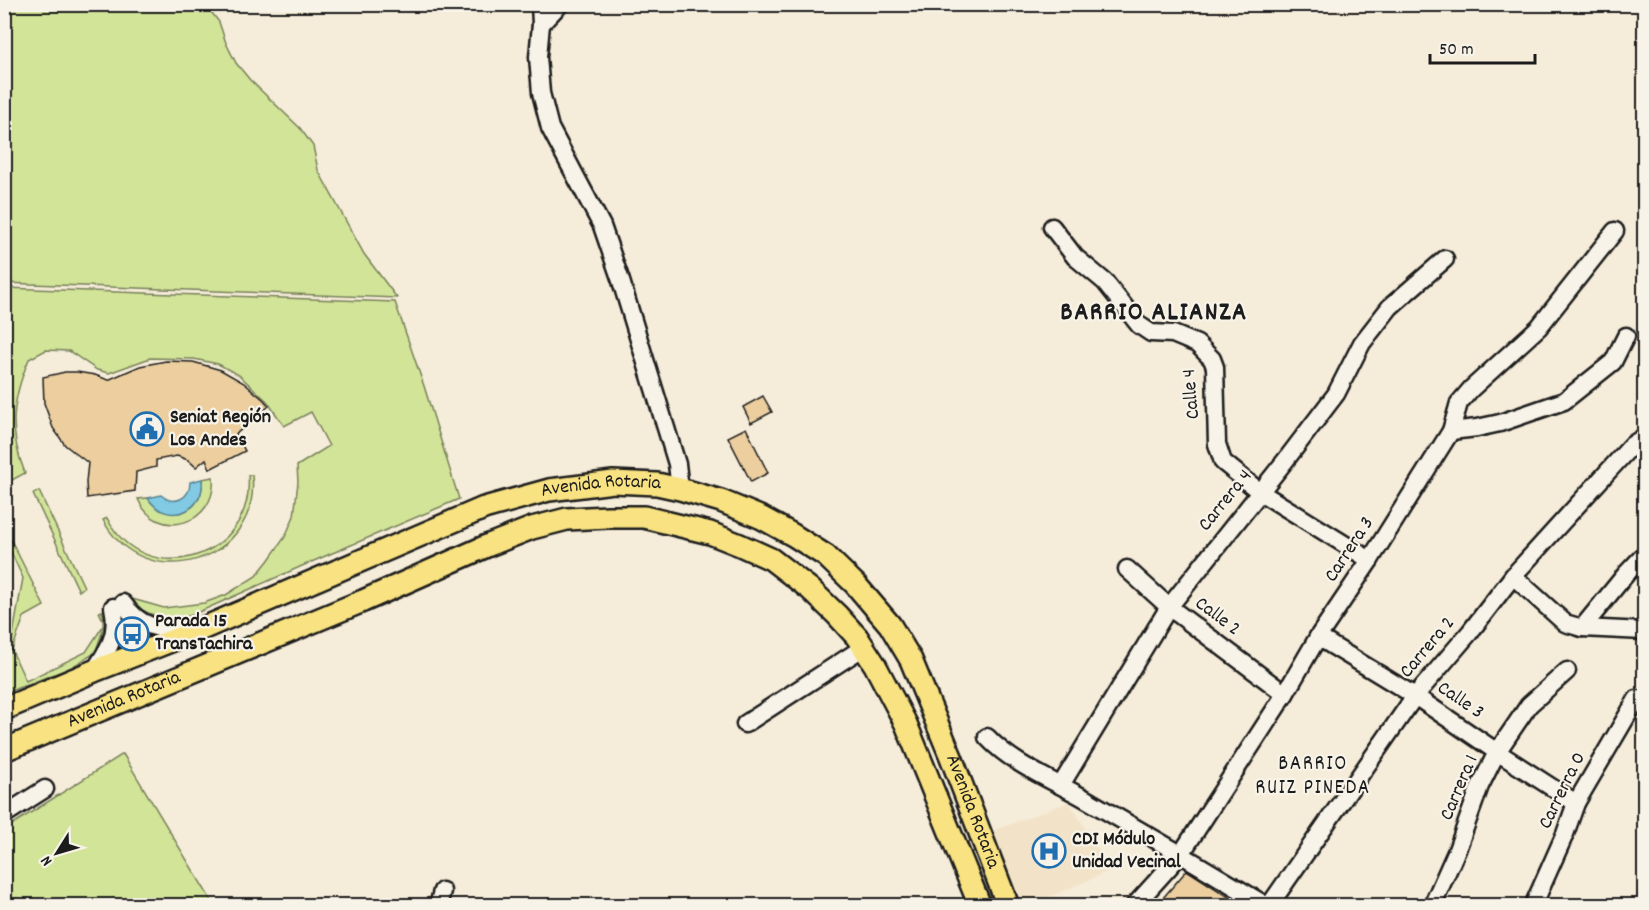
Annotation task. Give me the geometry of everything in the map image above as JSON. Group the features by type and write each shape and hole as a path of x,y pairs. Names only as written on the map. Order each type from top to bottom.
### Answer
{"main road":[{"name":"Avenida Rotaria","path":"4,709 199,630 484,508 549,490 613,482 657,484 721,501 762,518 793,535 833,563 856,585 890,625 916,671 1008,906"},
{"name":"Avenida Rotaria","path":"4,750 532,528 567,519 644,517 710,533 771,560 810,589 837,615 864,647 906,724 980,906"}],"street":[{"path":"540,4 538,57 541,93 550,128 602,226 677,464 680,489"},
{"path":"541,24 560,4"},
{"name":"Calle 4","path":"1052,227 1075,256 1105,282 1139,325 1151,333 1173,334 1197,344 1212,358 1215,367 1217,444 1222,462 1260,492 1370,560"},
{"name":"Carrera 3","path":"1134,906 1181,854 1285,694 1318,637 1370,560 1451,431 1459,403 1471,389 1539,327 1615,231"},
{"name":"Carrera 4","path":"1061,785 1169,607 1336,394 1362,343 1390,307 1445,259"},
{"path":"1451,431 1500,423 1563,401 1613,362 1626,336"},
{"name":"Carrera 2","path":"1268,906 1415,696 1470,632 1512,576 1632,445 1644,437"},
{"path":"1582,628 1644,555"},
{"name":"Calle 2","path":"1127,569 1169,607 1285,694"},
{"path":"1626,574 1644,577"},
{"path":"1512,576 1565,623 1582,628 1644,631"},
{"path":"94,671 106,654 114,633 118,605 143,623 157,628 199,630"},
{"name":"Calle 3","path":"1318,637 1415,696 1576,803"},
{"path":"745,724 864,647"},
{"name":"Carrera 1","path":"1432,906 1457,849 1480,786 1497,752 1529,705 1567,671"},
{"name":"Carrerra 0","path":"1533,906 1576,803 1637,699"},
{"path":"990,740 1027,766 1268,906"},
{"path":"4,816 45,789"}],"shaded area":[{"name":"CDI Módulo Unidad Vecinal","path":"1069,802 1111,870 1031,905 1020,905 990,832"}],"green space":[{"path":"205,4 219,22 236,63 250,80 300,128 313,146 318,170 364,254 397,298 5,283 5,5"},
{"path":"5,288 395,302 459,499 192,615 174,619 150,614 135,604 132,599 164,608 204,603 226,595 256,576 285,537 294,516 298,482 297,466 329,446 311,412 284,426 267,401 239,375 218,364 194,359 150,358 109,373 97,370 69,351 46,350 29,359 19,388 14,429 25,473 10,481 5,497"},
{"path":"248,475 252,475 250,505 239,530 220,548 197,559 171,563 145,558 122,544 103,520 107,518 124,541 146,555 170,559 195,556 217,545 235,527 246,504"},
{"path":"213,477 212,493 206,506 196,516 184,522 171,524 158,521 147,513 138,499 148,498 156,507 165,512 183,512 198,500 202,491 202,479"},
{"path":"39,491 84,587 79,591 33,494"},
{"path":"4,526 44,606 24,617 10,651 23,578 5,539"},
{"path":"102,611 105,624 95,653 70,668 5,693 5,662 9,653 12,651 26,681 86,652 103,626 99,612"},
{"path":"123,754 214,905 5,905 5,829"}],"water":[{"path":"202,479 202,490 198,500 183,512 165,512 156,507 148,498 161,495 171,500 180,499 187,493 190,482"}],"building":[{"name":"Seniat Región Los Andes","path":"166,361 193,362 221,370 244,383 264,400 269,406 236,434 245,451 210,469 206,459 196,467 188,460 177,456 156,460 156,467 136,472 135,491 87,498 88,463 65,445 53,428 44,403 43,377 77,372 108,380 140,366"},
{"path":"763,396 772,412 751,423 743,407"},
{"path":"746,428 768,473 751,482 728,437"},
{"path":"1188,871 1243,906 1156,906"}],"place":[{"name":"Seniat Región Los Andes","path":"147,429"},
{"name":"Parada 15 TransTachira","path":"132,634"},
{"name":"CDI Módulo Unidad Vecinal","path":"1049,851"}],"district":[{"name":"BARRIO ALIANZA","path":"1154,313"},
{"name":"BARRIO RUIZ PINEDA","path":"1313,777"}]}
